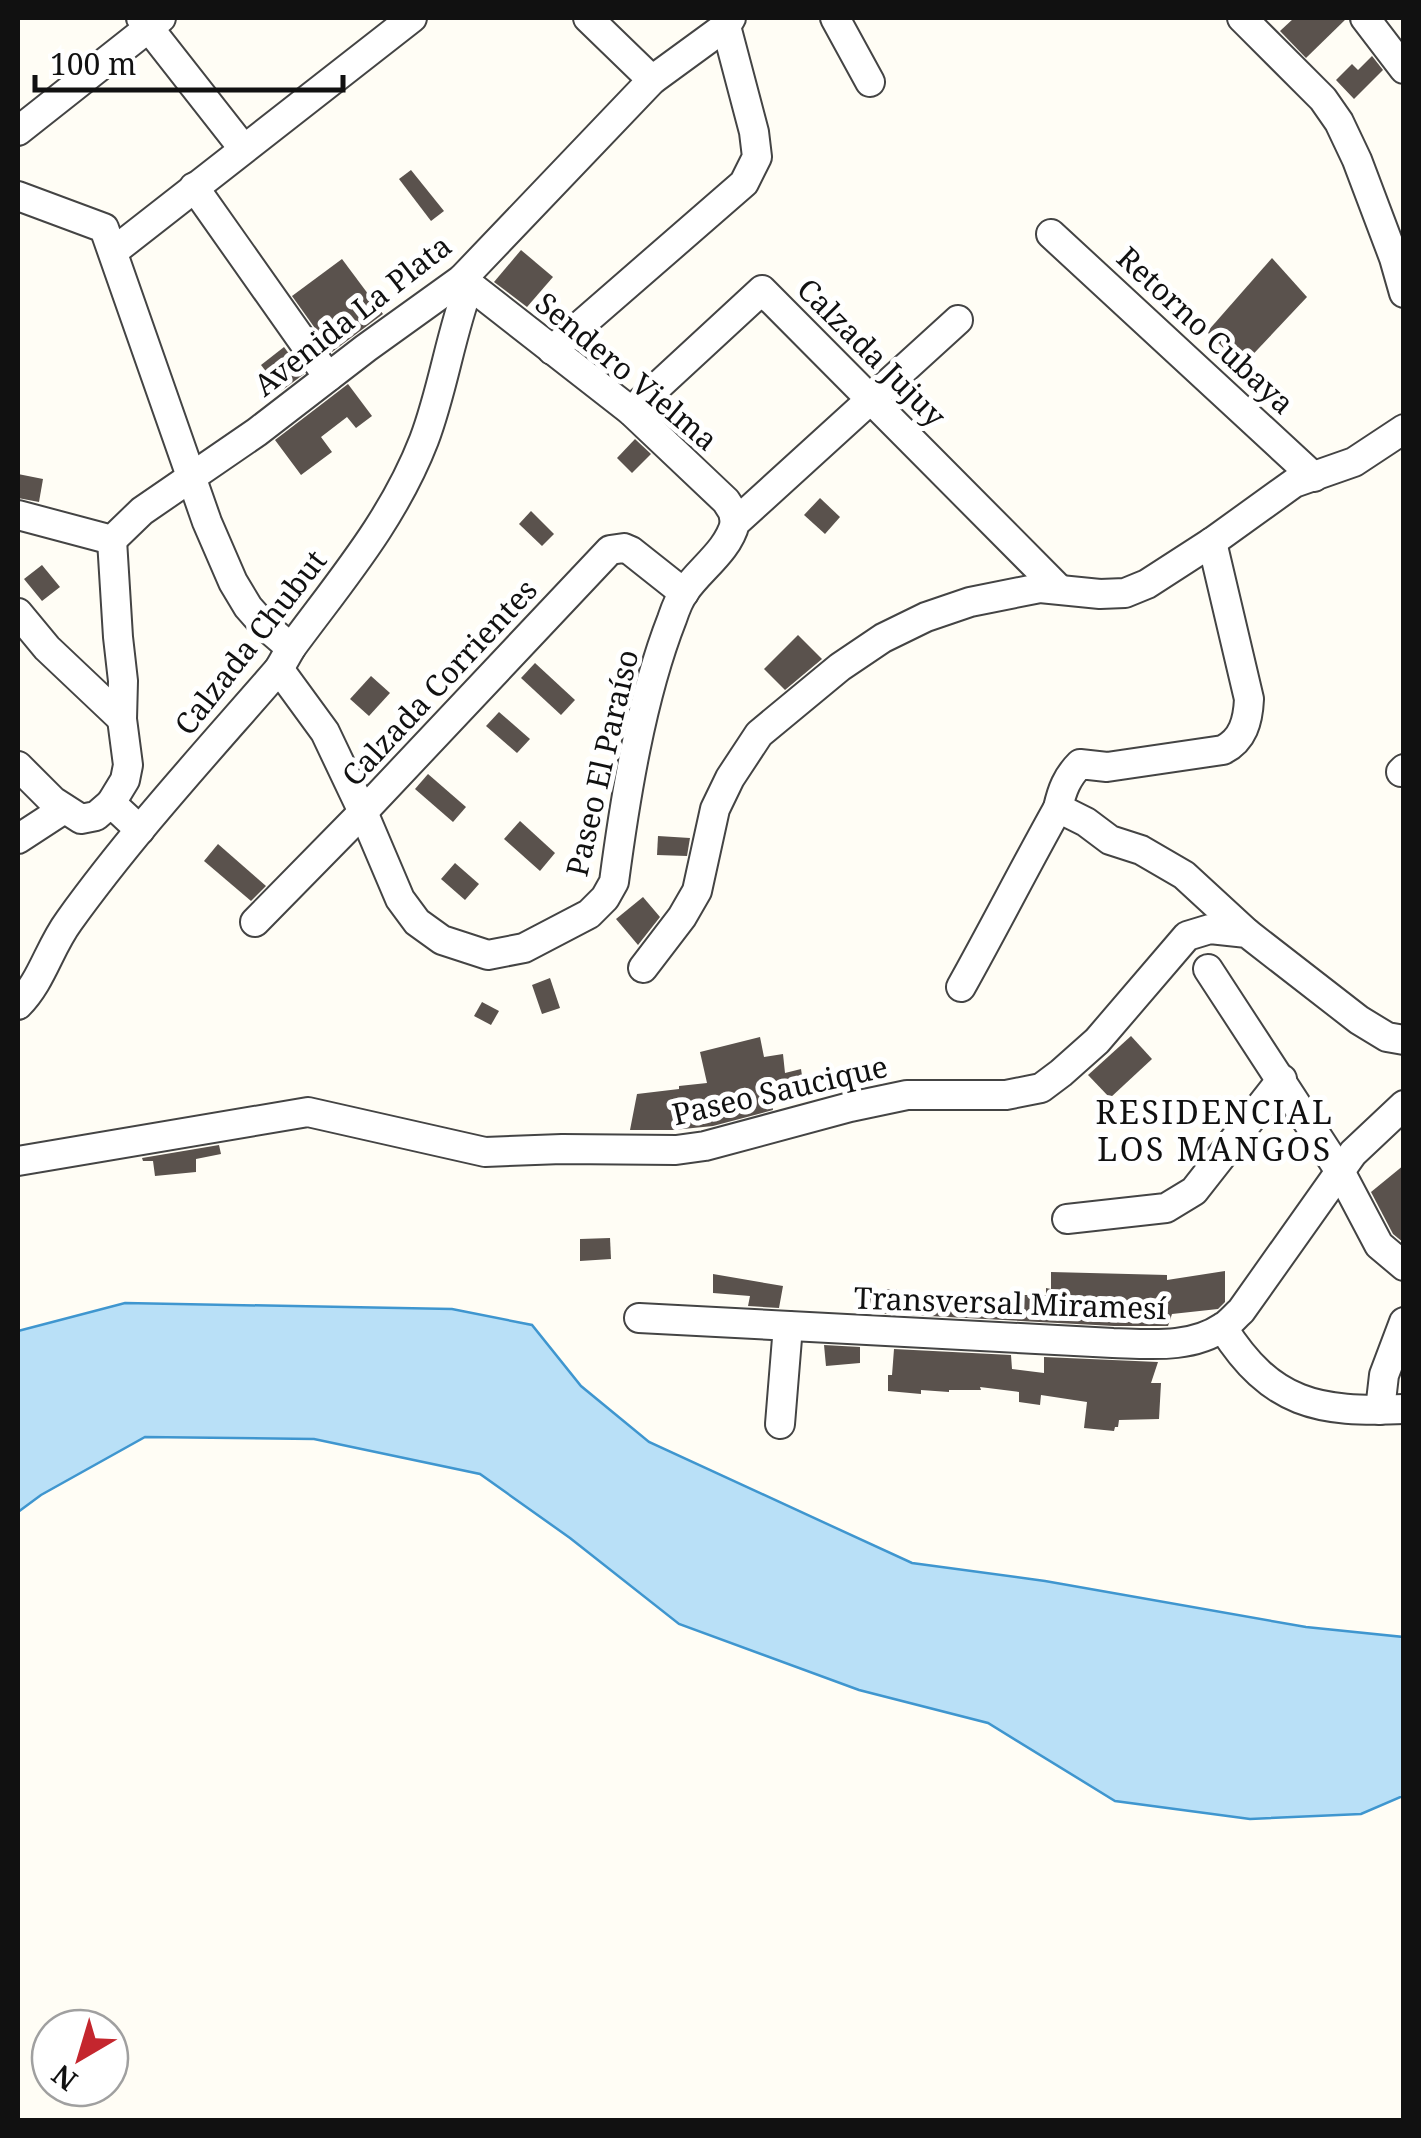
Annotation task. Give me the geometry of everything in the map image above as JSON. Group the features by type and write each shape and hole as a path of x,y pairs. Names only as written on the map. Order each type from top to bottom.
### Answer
{"street":[{"path":"18,196 104,228 114,251 412,18"},
{"path":"588,18 652,80"},
{"path":"835,18 870,82"},
{"path":"1242,18 1323,99 1339,122 1357,160 1404,292"},
{"path":"1264,37 1284,18"},
{"path":"1365,18 1404,69"},
{"path":"18,130 150,21 243,148"},
{"path":"552,350 744,183 757,157 729,22"},
{"name":"Avenida La Plata","path":"112,540 142,512 465,282 652,80 729,22"},
{"path":"194,187 328,377"},
{"name":"Retorno Cubaya","path":"1051,234 1314,477"},
{"name":"Paseo El Paraíso","path":"114,251 207,522 240,594 285,658 325,732 400,899 417,922 442,940 488,954 524,948 589,914 605,898 614,882 656,665 684,592 732,534 734,524 958,320"},
{"name":"Sendero Vielma","path":"465,282 630,411 726,502 733,512 734,524"},
{"name":"Calzada Chubut","path":"18,1005 32,992 66,924 285,658 382,526 412,469 431,418 465,282"},
{"name":"Calzada Jujuy","path":"630,411 762,290 1059,589"},
{"path":"643,968 697,891 715,810 730,778 759,734 840,667 882,638 970,602 1040,588 1125,594 1212,542 1294,483 1354,462 1404,430"},
{"path":"18,514 112,540 128,764 125,780 111,803 96,816 82,820 64,809 18,766"},
{"path":"962,987 1058,808 1063,787 1080,764 1106,766 1223,750 1233,746 1240,736 1249,700 1212,542"},
{"name":"Calzada Corrientes","path":"254,922 364,812 610,550 631,551 684,592"},
{"path":"18,614 47,648 122,719"},
{"path":"111,803 140,830"},
{"path":"1058,808 1110,840 1141,850 1184,875 1247,933 1359,1020 1387,1037 1404,1040"},
{"path":"18,839 64,809"},
{"name":"Paseo Saucique","path":"18,1161 308,1112 484,1152 676,1150 907,1096 1006,1095 1041,1088 1098,1041 1186,936 1210,929 1247,933"},
{"path":"1208,968 1341,1173 1380,1245 1404,1266"},
{"path":"1068,1219 1166,1208 1194,1191 1282,1079"},
{"path":"1404,1105 1354,1153 1241,1311 1223,1328 1252,1368 1302,1401 1340,1410 1392,1410 1384,1375 1404,1322"},
{"name":"Transversal Miramesí","path":"639,1318 1173,1344 1223,1328"},
{"path":"780,1424 788,1326"}],"water":[{"path":"125,1303 452,1309 532,1325 581,1386 649,1442 912,1563 1045,1581 1306,1627 1403,1637 1403,1796 1361,1814 1250,1819 1115,1801 988,1723 859,1690 679,1624 570,1538 480,1474 314,1439 145,1437 18,1512 18,1331"}],"building":[{"path":"1294,18 1347,18 1306,58 1280,31"},
{"path":"1372,56 1383,70 1354,99 1336,80 1352,64 1358,70"},
{"path":"411,170 444,211 431,221 399,179"},
{"path":"521,250 553,277 527,307 494,282"},
{"path":"1272,258 1307,297 1242,366 1207,332"},
{"path":"342,259 383,314 332,352 292,296"},
{"path":"284,347 304,374 281,391 261,365"},
{"path":"348,384 372,416 356,428 347,417 321,437 332,452 301,475 275,440"},
{"path":"635,439 651,454 632,473 617,458"},
{"path":"18,474 43,479 39,502 18,498"},
{"path":"820,498 840,517 825,534 804,515"},
{"path":"531,511 554,534 542,546 519,524"},
{"path":"42,565 60,587 42,601 24,579"},
{"path":"798,635 822,659 785,690 764,669"},
{"path":"535,663 575,700 561,715 521,678"},
{"path":"371,676 390,693 369,716 350,699"},
{"path":"499,712 530,739 517,753 486,726"},
{"path":"428,774 466,807 453,822 415,789"},
{"path":"520,821 555,853 540,871 504,839"},
{"path":"658,836 690,838 687,856 657,855"},
{"path":"218,844 266,886 251,901 204,861"},
{"path":"455,863 479,884 465,900 441,879"},
{"path":"643,897 660,917 638,945 616,919"},
{"path":"550,978 560,1008 542,1014 532,985"},
{"path":"482,1002 499,1011 491,1025 474,1016"},
{"name":"RESIDENCIAL LOS MANGOS","path":"1131,1036 1152,1059 1110,1098 1088,1075"},
{"path":"760,1037 764,1057 783,1054 785,1073 801,1069 804,1089 772,1102 773,1110 713,1126 630,1130 637,1094 707,1083 700,1052"},
{"path":"219,1145 221,1154 196,1159 196,1172 155,1176 153,1161 142,1158"},
{"path":"1404,1165 1404,1243 1393,1234 1371,1192"},
{"path":"610,1238 611,1259 580,1261 580,1239"},
{"path":"1225,1271 1225,1302 1218,1309 1172,1314 1168,1326 872,1313 869,1289 897,1289 896,1297 983,1303 983,1295 1046,1295 1046,1288 1051,1289 1051,1272 1167,1275 1167,1280"},
{"path":"713,1274 783,1286 779,1308 748,1306 750,1296 713,1293"},
{"path":"824,1345 860,1347 860,1363 826,1366"},
{"path":"894,1349 1011,1355 1012,1369 1044,1373 1044,1357 1158,1362 1151,1383 1161,1383 1159,1419 1119,1420 1114,1431 1084,1428 1087,1402 1041,1395 1040,1405 1019,1402 1019,1392 980,1387 981,1390 949,1392 921,1390 921,1394 888,1391"}],"district":[{"name":"RESIDENCIAL LOS MANGOS","path":"1215,1132"}]}
